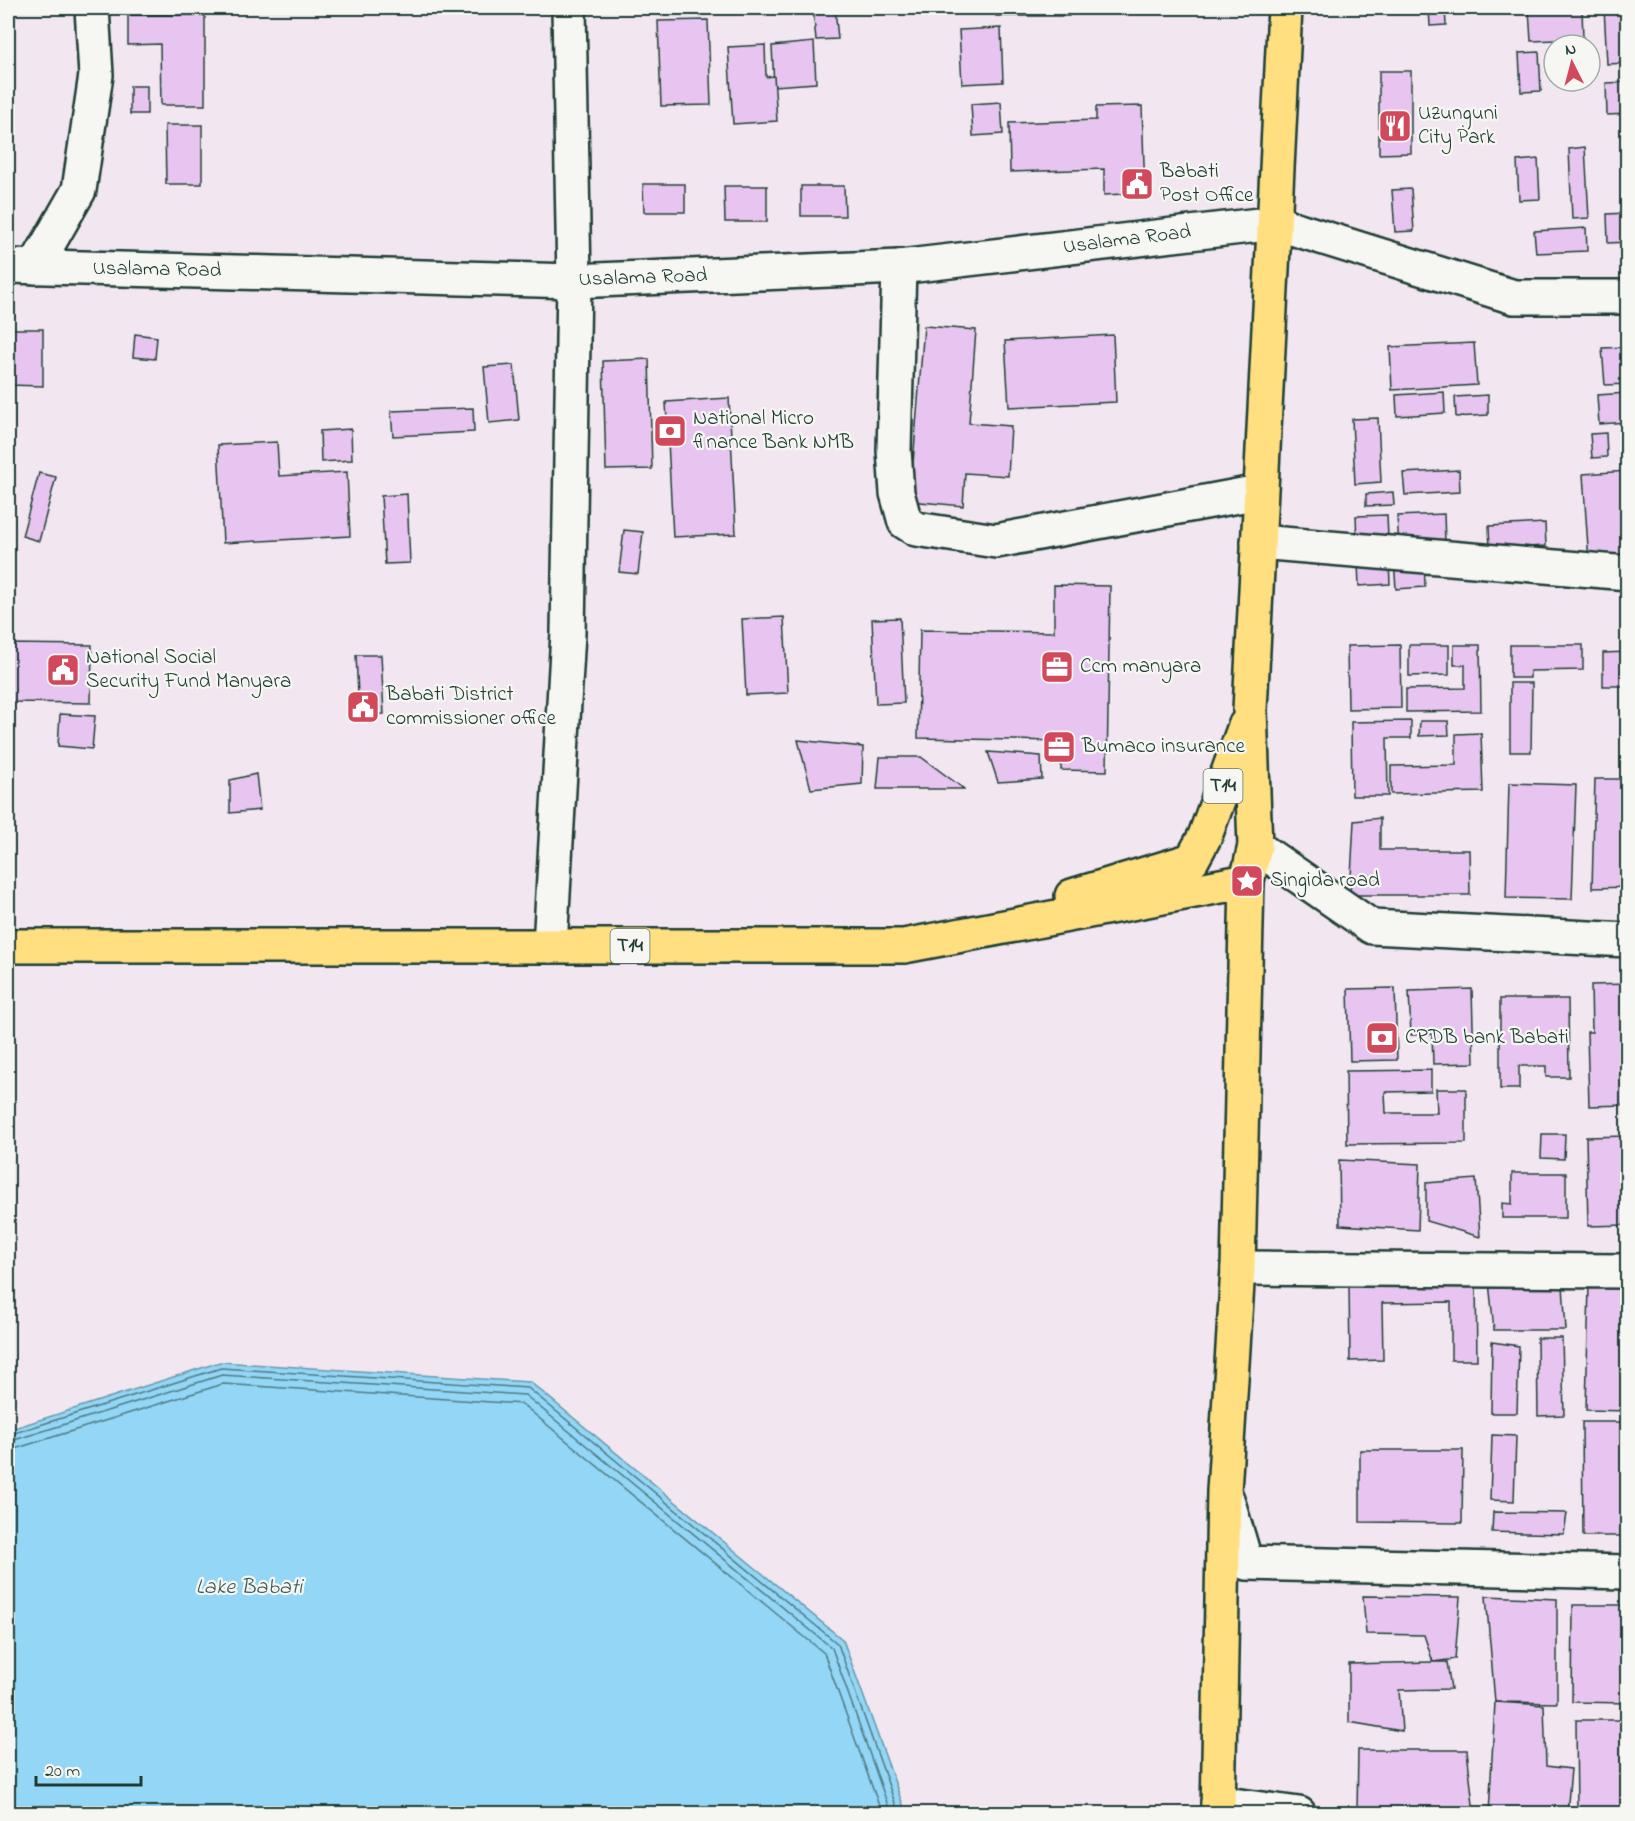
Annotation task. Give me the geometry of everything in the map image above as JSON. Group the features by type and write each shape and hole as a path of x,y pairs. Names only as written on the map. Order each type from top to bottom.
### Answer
{"highway":[{"path":"1218,1808 1224,1491 1238,1268 1246,881 1255,846 1250,710 1259,492 1276,223 1285,8"},
{"name":"T14","path":"904,946 1192,860 1205,836 1250,710"},
{"name":"T14","path":"8,946 904,946 1246,881"}],"street":[{"path":"21,267 79,190 96,75 92,8"},
{"path":"550,946 568,633 574,281 569,8"},
{"path":"1276,223 1514,297 1628,297"},
{"name":"Usalama Road","path":"21,267 574,281 899,267 1276,223"},
{"path":"899,267 894,450 900,510 905,522 911,526 951,536 996,541 1259,492"},
{"path":"1258,542 1628,573"},
{"path":"1255,846 1372,927 1628,940"},
{"path":"1238,1268 1628,1271"},
{"path":"1224,1491 1246,1563 1628,1572"},
{"path":"1218,1808 1299,1814"}],"water":[{"name":"Lake Babati","path":"220,1362 530,1382 843,1640 906,1813 8,1813 8,1430"}],"building":[{"path":"813,8 835,8 838,39 816,40"},
{"path":"996,8 1069,8 1069,16 996,16"},
{"path":"1429,8 1445,8 1446,25 1430,26"},
{"path":"1582,8 1583,33 1542,33 1542,41 1531,41 1529,10"},
{"path":"1604,8 1628,8 1628,63 1607,64"},
{"path":"128,15 205,15 205,105 161,105 160,44 128,45"},
{"path":"708,20 711,105 661,106 658,21"},
{"path":"1001,28 1003,82 962,84 959,30"},
{"path":"814,42 816,83 774,86 772,46"},
{"path":"765,45 766,77 774,76 777,121 733,124 728,47"},
{"path":"1539,52 1541,91 1521,92 1519,53"},
{"path":"1379,71 1411,71 1411,153 1379,154"},
{"path":"1628,82 1628,114 1607,115 1606,83"},
{"path":"130,86 147,86 147,114 130,114"},
{"path":"1001,102 1003,134 973,136 971,104"},
{"name":"Babati Post Office","path":"1142,106 1145,193 1104,195 1104,169 1010,172 1009,123 1096,120 1096,107"},
{"path":"165,125 202,125 202,184 166,184"},
{"path":"1585,147 1589,218 1572,219 1569,149"},
{"path":"1538,159 1540,199 1519,200 1517,161"},
{"path":"643,184 685,184 685,212 644,212"},
{"path":"724,186 767,186 767,222 725,222"},
{"path":"801,186 844,186 845,216 801,216"},
{"path":"1411,189 1414,231 1395,232 1392,190"},
{"path":"1628,213 1628,242 1608,243 1607,214"},
{"path":"1586,228 1587,251 1536,253 1534,231"},
{"path":"924,326 976,330 969,423 1011,426 1008,476 965,473 963,506 910,501"},
{"path":"8,329 43,329 43,386 8,385"},
{"path":"135,334 157,337 155,359 133,357"},
{"path":"1113,335 1116,402 1009,407 1005,341"},
{"path":"1474,343 1477,385 1392,390 1390,347"},
{"path":"1628,347 1628,384 1605,385 1602,348"},
{"path":"649,359 652,469 606,470 603,361"},
{"path":"514,365 519,420 489,423 484,367"},
{"path":"1444,392 1445,413 1397,416 1396,395"},
{"path":"1628,393 1628,422 1599,424 1597,395"},
{"path":"1488,395 1488,415 1456,417 1455,397"},
{"path":"729,398 736,534 673,537 666,402"},
{"path":"473,408 474,432 393,436 391,411"},
{"path":"1378,418 1381,482 1355,484 1352,419"},
{"path":"351,429 352,460 321,462 320,431"},
{"path":"1606,433 1607,457 1592,458 1590,434"},
{"path":"277,442 279,476 347,472 350,536 223,543 218,445"},
{"path":"1459,470 1460,492 1405,495 1403,473"},
{"path":"1628,471 1628,560 1589,562 1583,474"},
{"path":"39,473 56,477 39,541 22,536"},
{"path":"1393,492 1394,505 1366,506 1366,494"},
{"path":"407,494 410,563 385,564 381,496"},
{"path":"1444,514 1445,543 1399,546 1397,516"},
{"path":"1387,515 1390,584 1359,586 1356,516"},
{"path":"1545,523 1546,546 1490,549 1489,526"},
{"path":"624,530 643,532 638,574 619,572"},
{"path":"1424,558 1425,587 1396,589 1394,559"},
{"path":"1054,585 1110,586 1107,771 1061,770 1061,741 918,738 920,630 1054,632"},
{"path":"784,617 788,693 746,695 742,619"},
{"path":"900,618 904,703 876,704 872,619"},
{"path":"8,644 92,645 91,703 8,702"},
{"path":"1400,645 1401,708 1348,709 1347,646"},
{"path":"1409,645 1449,645 1449,675 1409,676"},
{"path":"1454,645 1480,645 1481,711 1406,712 1406,689 1465,688 1465,665 1454,665"},
{"path":"1510,645 1583,645 1583,670 1530,671 1530,678 1510,678"},
{"path":"1628,652 1628,686 1603,686 1603,653"},
{"path":"356,655 381,655 384,714 359,715"},
{"path":"1510,683 1532,683 1531,752 1510,752"},
{"path":"60,714 95,716 92,749 58,746"},
{"path":"1411,721 1411,738 1387,738 1388,796 1352,796 1351,722"},
{"path":"1420,721 1448,721 1449,735 1419,736"},
{"path":"1481,733 1483,792 1391,794 1391,766 1456,765 1456,734"},
{"path":"798,740 863,747 862,784 811,789"},
{"path":"988,752 1041,756 1042,779 998,782"},
{"path":"880,757 921,757 964,789 877,789"},
{"path":"256,774 260,810 230,813 230,780"},
{"path":"1595,779 1628,779 1628,887 1592,888"},
{"path":"1509,783 1576,785 1572,899 1506,898"},
{"path":"1380,818 1380,850 1469,850 1470,895 1350,895 1354,821"},
{"path":"1628,984 1628,1105 1589,1106 1587,1032 1592,1032 1591,985"},
{"path":"1395,988 1397,1060 1350,1061 1348,989"},
{"path":"1472,989 1474,1063 1433,1064 1432,1034 1411,1035 1409,991"},
{"path":"1500,999 1568,999 1569,1077 1546,1077 1546,1066 1519,1066 1519,1089 1500,1089"},
{"path":"1431,1070 1431,1091 1385,1092 1386,1113 1437,1113 1436,1089 1466,1089 1466,1143 1347,1144 1346,1071"},
{"path":"1542,1134 1565,1134 1564,1159 1541,1158"},
{"path":"1628,1136 1628,1225 1588,1226 1586,1137"},
{"path":"1339,1160 1420,1164 1418,1230 1340,1225"},
{"path":"1512,1173 1566,1173 1566,1218 1502,1218 1502,1203 1512,1204"},
{"path":"1476,1179 1480,1237 1426,1221 1426,1183"},
{"path":"1489,1282 1563,1286 1566,1330 1494,1330"},
{"path":"1476,1283 1477,1360 1451,1360 1451,1302 1382,1303 1383,1360 1350,1361 1349,1285"},
{"path":"1589,1285 1628,1286 1628,1411 1586,1410"},
{"path":"1537,1338 1562,1338 1564,1415 1538,1416"},
{"path":"1492,1342 1519,1346 1517,1413 1491,1413"},
{"path":"1582,1422 1628,1422 1628,1536 1583,1536"},
{"path":"1492,1435 1516,1436 1514,1501 1490,1500"},
{"path":"1360,1450 1463,1450 1462,1523 1360,1522"},
{"path":"1493,1512 1567,1513 1564,1534 1492,1532"},
{"path":"1363,1596 1460,1597 1455,1659 1433,1662 1424,1635 1366,1634"},
{"path":"1486,1596 1557,1599 1557,1703 1495,1702"},
{"path":"1573,1605 1628,1605 1628,1703 1572,1702"},
{"path":"1447,1662 1451,1689 1399,1690 1402,1731 1349,1722 1349,1664"},
{"path":"1495,1702 1544,1705 1546,1766 1571,1769 1567,1814 1489,1814"},
{"path":"1576,1720 1628,1720 1628,1814 1577,1814"},
{"path":"1358,1750 1467,1750 1474,1814 1357,1814"}],"place":[{"name":"Uzunguni City Park","path":"1395,126"},
{"name":"Babati Post Office","path":"1137,184"},
{"name":"National Micro finance Bank NMB","path":"670,431"},
{"name":"Ccm manyara","path":"1057,667"},
{"name":"National Social Security Fund Manyara","path":"63,670"},
{"name":"Babati District commissioner office","path":"363,707"},
{"name":"Bumaco insurance","path":"1059,747"},
{"name":"Singida road","path":"1247,881"},
{"name":"CRDB bank Babati","path":"1382,1038"}]}
